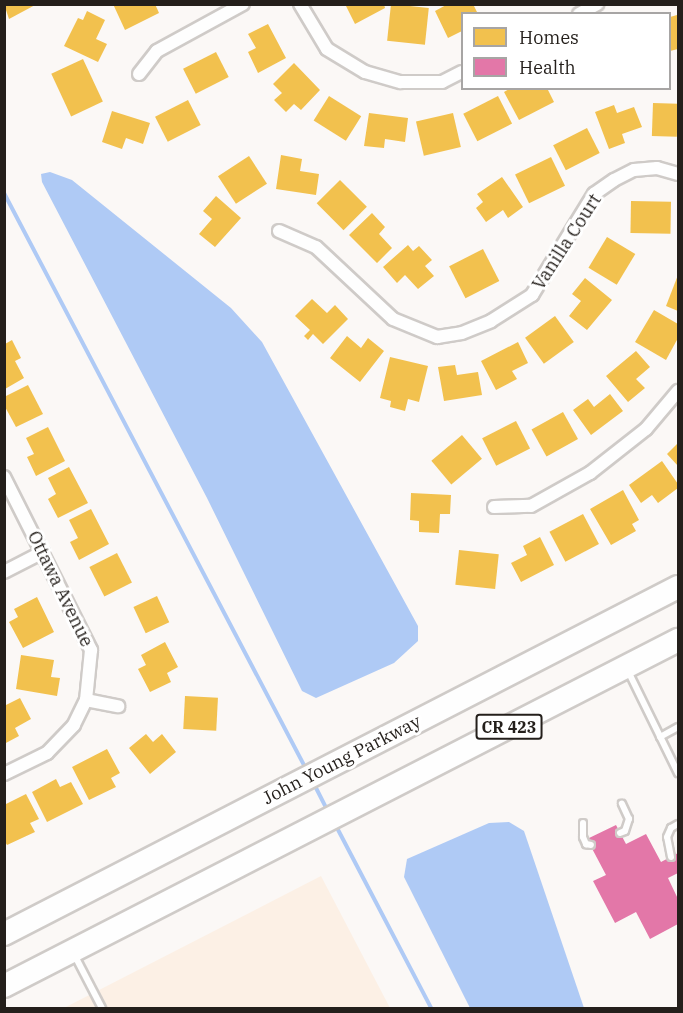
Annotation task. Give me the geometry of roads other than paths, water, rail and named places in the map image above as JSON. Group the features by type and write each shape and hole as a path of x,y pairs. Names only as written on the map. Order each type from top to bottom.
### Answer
{"highway":[{"name":"John Young Parkway","path":"4,934 678,587"},
{"name":"CR 423","path":"4,986 678,640"}],"street":[{"path":"139,74 157,51 243,4"},
{"path":"300,4 327,48 365,72 401,82 442,82 461,72"},
{"path":"583,12 597,4"},
{"name":"Vanilla Court","path":"279,231 316,247 393,319 437,337 462,333 491,321 532,295 594,194 614,180 633,170 657,168 678,174"},
{"path":"494,507 531,506 590,473 646,429 678,391"},
{"name":"Ottawa Avenue","path":"4,477 91,650 86,699 74,725 47,753 4,774"},
{"path":"4,572 43,552"},
{"path":"86,699 118,706"}],"lane":[{"path":"626,667 678,773"},
{"path":"660,737 678,727"},
{"path":"620,833 625,831 629,819 622,804"},
{"path":"583,823 583,837 586,844 591,845"},
{"path":"671,857 667,837 671,828 678,824"},
{"path":"73,951 102,1008"}],"water":[{"path":"50,172 72,180 231,308 262,342 418,626 418,641 394,663 316,698 302,691 207,498 42,182 41,174"},
{"path":"509,822 524,831 584,1008 470,1008 404,877 407,859 489,823"}],"waterway":[{"path":"4,193 306,769"},
{"path":"314,784 328,812"},
{"path":"335,824 431,1008"}]}
